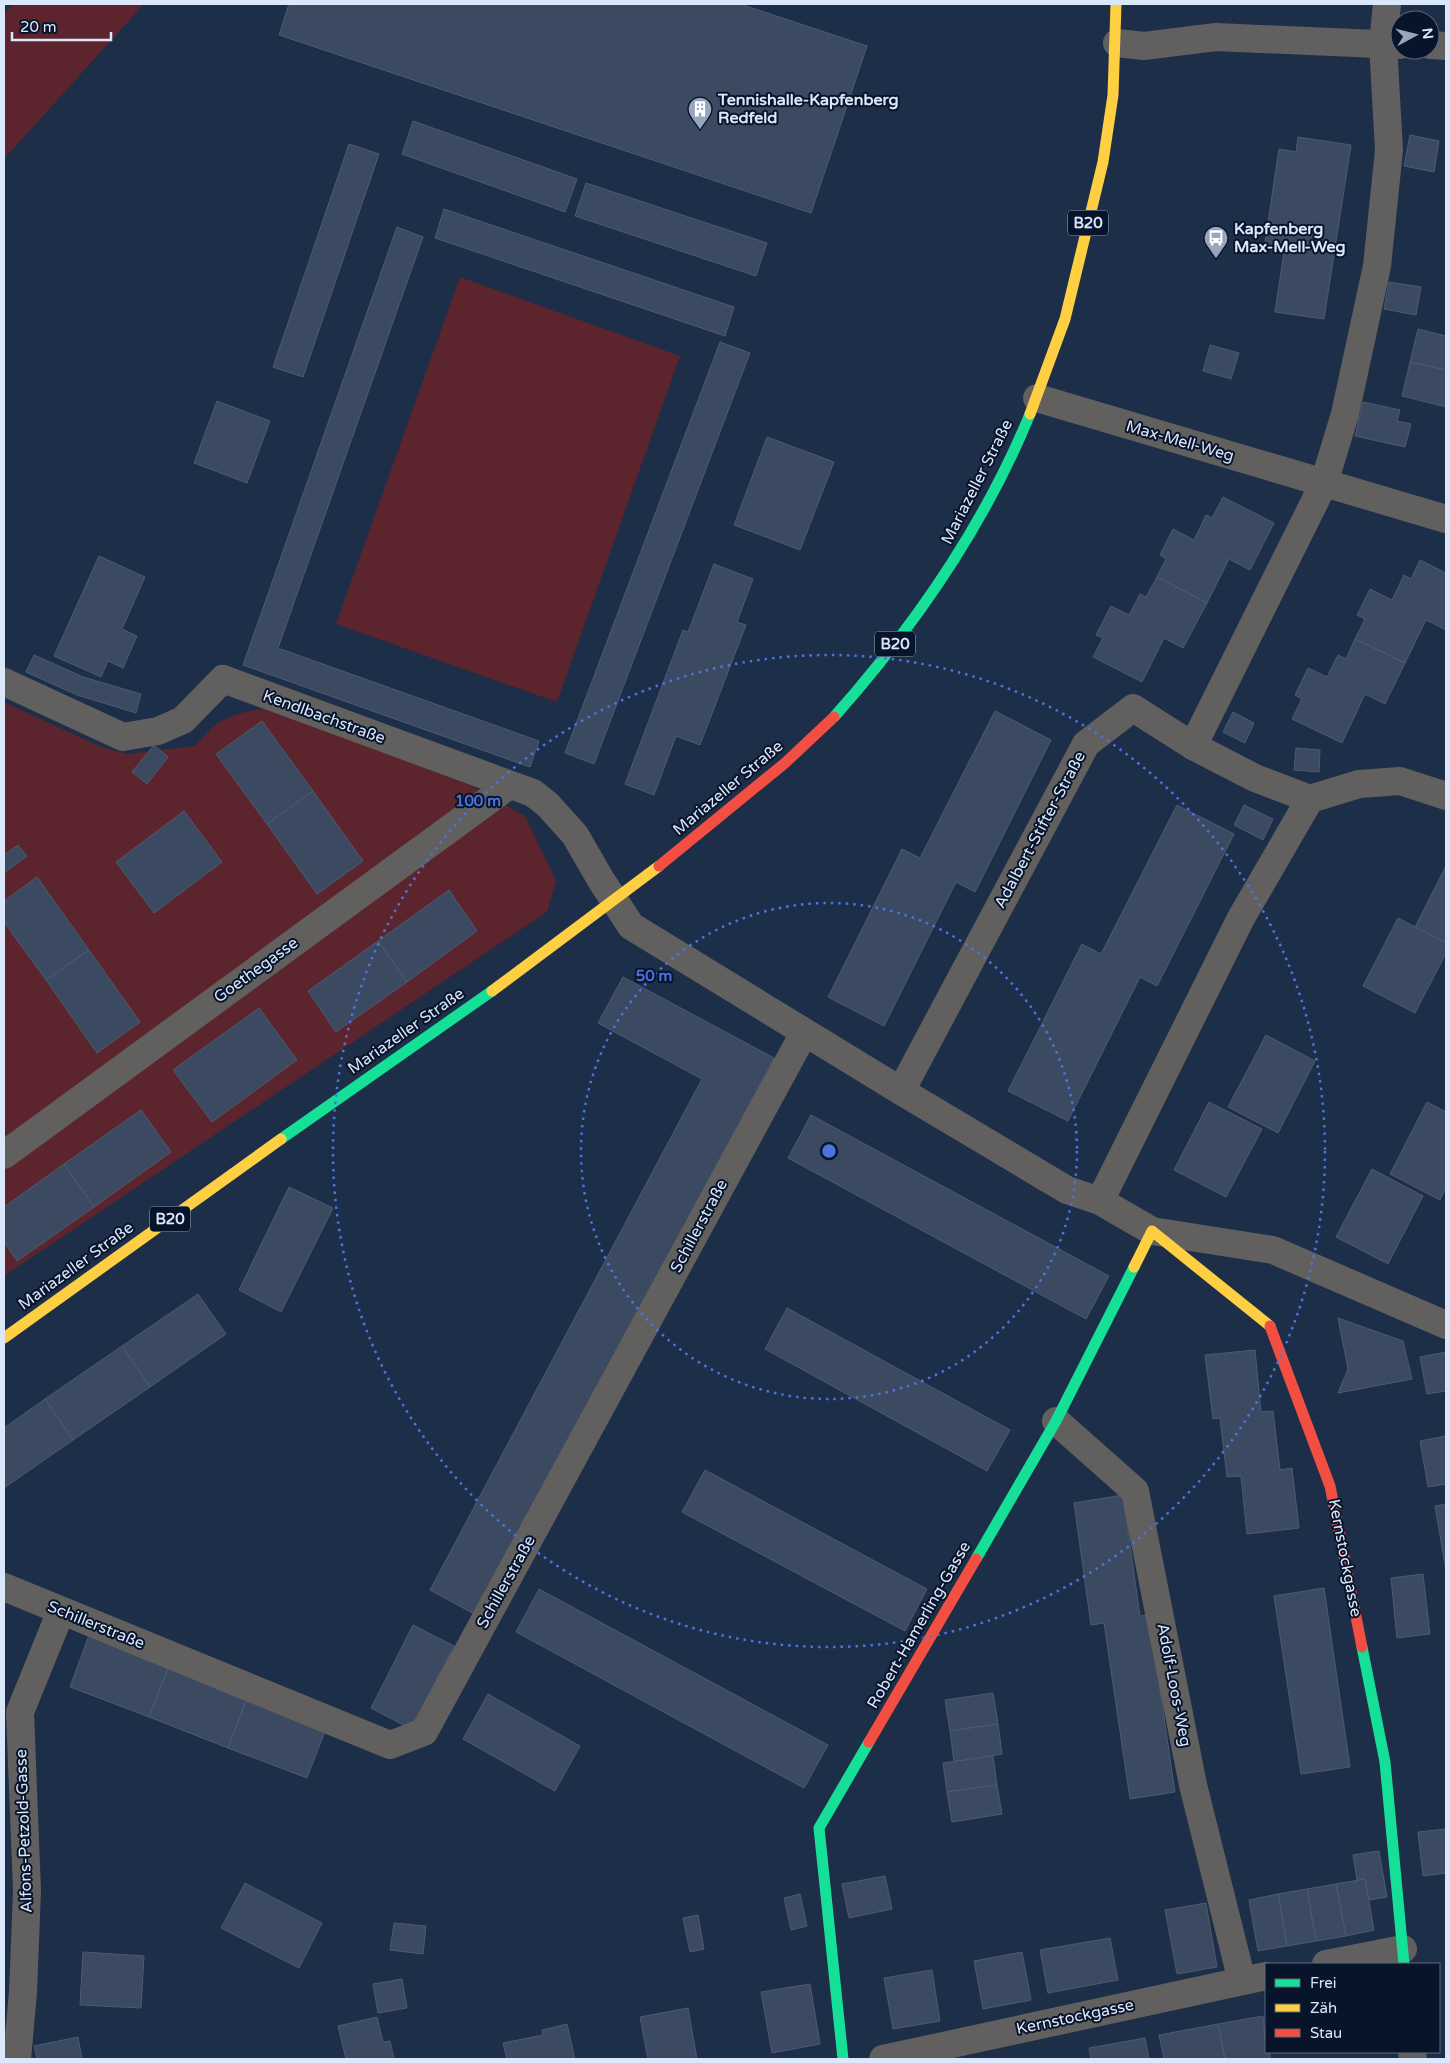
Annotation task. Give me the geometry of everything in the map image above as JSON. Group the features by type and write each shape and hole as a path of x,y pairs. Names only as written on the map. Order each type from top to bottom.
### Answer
{"main road":[{"name":"Mariazeller Straße","path":"4,1338 336,1100 568,938 690,843 784,763 830,721 874,671 936,590 968,539 1003,474 1037,398 1066,316 1106,148 1117,43 1116,4"},
{"name":"Robert-Hamerling-Gasse","path":"843,2059 820,1828 1056,1421 1152,1231"},
{"name":"Kernstockgasse","path":"1152,1231 1270,1325 1330,1486 1385,1762 1404,1957"}],"street":[{"path":"1387,4 1390,29"},
{"path":"1117,43 1144,46 1216,37 1390,45"},
{"path":"1193,746 1324,482 1345,414 1377,266 1389,150 1392,60"},
{"name":"Max-Mell-Weg","path":"1037,398 1446,518"},
{"name":"Kendlbachstraße","path":"4,682 123,738 158,730 183,720 223,679 508,786 533,793 548,805 575,835 616,901"},
{"name":"Adalbert-Stifter-Straße","path":"901,1091 1086,744 1133,708 1193,746 1254,778 1310,799"},
{"path":"1100,1201 1241,918 1310,799 1359,784 1400,781 1446,796"},
{"name":"Goethegasse","path":"4,1155 508,786"},
{"path":"616,901 632,926 804,1033 1067,1190 1100,1201 1152,1231 1273,1250 1446,1325"},
{"name":"Schillerstraße","path":"4,1587 390,1745 424,1732 804,1033"},
{"name":"Adolf-Loos-Weg","path":"1056,1421 1135,1491 1193,1785 1254,1978"},
{"name":"Alfons-Petzold-Gasse","path":"17,2059 23,1992 28,1891 20,1712 62,1611"},
{"name":"Kernstockgasse","path":"1337,1963 1404,1957"},
{"name":"Kernstockgasse","path":"883,2059 1254,1978"}],"shaded area":[{"path":"14,4 144,4 4,159 4,14"},
{"path":"460,277 680,356 557,702 336,624"},
{"path":"4,702 99,746 127,754 195,746 212,728 226,718 266,708 470,785 525,816 556,881 547,912 4,1276"}],"building":[{"name":"Tennishalle-Kapfenberg Redfeld","path":"289,4 740,4 867,46 811,213 279,35"},
{"path":"413,121 577,179 565,212 402,154"},
{"path":"1410,135 1439,141 1434,172 1404,166"},
{"path":"1298,137 1351,145 1324,319 1275,312 1284,252 1264,249 1279,149 1296,152"},
{"path":"349,144 379,154 303,377 273,367"},
{"path":"586,183 767,243 756,276 575,216"},
{"path":"444,209 734,307 725,336 435,238"},
{"path":"397,227 423,237 278,648 539,741 530,767 243,665"},
{"path":"1389,282 1421,287 1416,315 1384,309"},
{"path":"1418,329 1446,336 1446,370 1410,362"},
{"path":"720,342 750,353 594,764 565,753"},
{"path":"1210,345 1239,353 1231,379 1203,371"},
{"path":"1410,362 1446,370 1446,407 1402,396"},
{"path":"217,401 270,421 247,483 194,463"},
{"path":"1363,402 1400,410 1397,421 1411,424 1405,447 1355,436"},
{"path":"767,437 834,462 800,550 734,525"},
{"path":"1223,497 1274,523 1250,570 1229,559 1207,603 1157,577 1166,559 1160,555 1173,529 1194,540 1206,515 1212,518"},
{"path":"99,556 145,577 122,629 137,636 123,668 108,661 101,677 54,656"},
{"path":"1420,560 1446,573 1446,630 1426,620 1405,663 1355,639 1365,619 1357,615 1370,589 1392,600 1404,575 1411,579"},
{"path":"714,564 753,579 737,622 746,625 700,745 676,736 654,795 625,784 683,630 688,632"},
{"path":"1157,577 1207,603 1183,648 1164,638 1142,682 1093,657 1103,638 1096,635 1111,606 1129,615 1140,594 1146,597"},
{"path":"1355,639 1405,663 1385,704 1365,694 1342,743 1292,719 1302,699 1295,695 1308,668 1327,677 1338,655 1346,659"},
{"path":"34,655 83,677 141,694 136,713 77,695 26,672"},
{"path":"995,711 1051,740 975,892 956,882 884,1026 828,997 902,849 920,858"},
{"path":"1233,712 1254,723 1245,743 1223,732"},
{"path":"262,721 313,791 267,824 216,754"},
{"path":"154,745 168,757 147,784 132,772"},
{"path":"1296,748 1320,750 1319,772 1294,770"},
{"path":"313,791 363,861 317,894 267,824"},
{"path":"1177,805 1234,834 1157,986 1140,977 1068,1121 1008,1091 1082,944 1101,954"},
{"path":"1244,805 1273,819 1263,840 1234,825"},
{"path":"184,811 222,862 154,913 116,862"},
{"path":"18,845 27,856 4,873 4,855"},
{"path":"1446,866 1446,943 1415,927"},
{"path":"37,877 89,950 46,980 4,922 4,901"},
{"path":"449,890 477,931 407,982 378,941"},
{"path":"1398,918 1446,943 1446,953 1415,1013 1363,986"},
{"path":"378,941 407,982 336,1032 308,991"},
{"path":"89,950 140,1022 97,1053 46,980"},
{"path":"623,977 774,1058 476,1615 430,1590 702,1079 598,1023"},
{"path":"259,1008 297,1060 212,1122 173,1070"},
{"path":"1266,1035 1315,1061 1278,1133 1228,1107"},
{"path":"1209,1102 1262,1129 1226,1197 1174,1170"},
{"path":"1427,1102 1446,1112 1446,1187 1440,1200 1390,1174"},
{"path":"141,1110 171,1152 94,1207 64,1164"},
{"path":"811,1115 1109,1276 1086,1319 788,1158"},
{"path":"64,1164 94,1207 17,1261 4,1242 4,1207"},
{"path":"1372,1169 1423,1196 1388,1264 1336,1237"},
{"path":"289,1187 333,1208 281,1312 239,1290"},
{"path":"198,1294 226,1334 150,1387 122,1346"},
{"path":"787,1308 1010,1430 987,1471 765,1349"},
{"path":"1338,1318 1403,1341 1412,1379 1338,1393 1348,1369"},
{"path":"122,1346 150,1387 73,1440 45,1399"},
{"path":"1255,1350 1261,1412 1273,1411 1280,1470 1292,1468 1299,1528 1247,1534 1241,1476 1227,1477 1220,1418 1213,1419 1205,1355"},
{"path":"1446,1352 1446,1391 1427,1394 1420,1357"},
{"path":"45,1399 73,1440 4,1488 4,1428"},
{"path":"1446,1436 1446,1484 1428,1487 1420,1441"},
{"path":"705,1470 927,1589 905,1631 682,1512"},
{"path":"1123,1495 1140,1616 1149,1615 1175,1792 1130,1799 1104,1623 1091,1625 1074,1503"},
{"path":"1446,1504 1446,1571 1435,1506"},
{"path":"1423,1574 1430,1634 1397,1638 1391,1578"},
{"path":"1324,1588 1350,1767 1301,1774 1274,1596"},
{"path":"539,1589 828,1745 804,1788 516,1632"},
{"path":"413,1625 454,1646 411,1729 371,1708"},
{"path":"89,1635 169,1666 149,1717 70,1687"},
{"path":"169,1666 248,1696 228,1748 149,1717"},
{"path":"993,1693 998,1724 950,1731 945,1700"},
{"path":"488,1694 580,1746 555,1791 463,1739"},
{"path":"248,1696 327,1726 307,1778 228,1748"},
{"path":"998,1724 1002,1754 954,1762 950,1731"},
{"path":"993,1756 997,1785 947,1792 943,1763"},
{"path":"997,1785 1002,1814 952,1822 947,1792"},
{"path":"1446,1829 1446,1873 1423,1876 1418,1832"},
{"path":"1379,1851 1387,1897 1369,1900 1365,1879 1357,1880 1353,1855"},
{"path":"885,1876 892,1909 849,1918 842,1884"},
{"path":"1365,1879 1374,1930 1346,1936 1336,1884"},
{"path":"245,1883 322,1923 299,1968 221,1928"},
{"path":"1336,1884 1346,1936 1316,1941 1307,1889"},
{"path":"1307,1889 1316,1941 1287,1946 1278,1894"},
{"path":"800,1894 807,1926 791,1930 784,1898"},
{"path":"1278,1894 1287,1946 1258,1951 1249,1900"},
{"path":"1206,1903 1217,1967 1177,1974 1165,1910"},
{"path":"698,1915 704,1949 690,1952 683,1918"},
{"path":"394,1923 426,1926 423,1954 390,1950"},
{"path":"1110,1938 1118,1980 1048,1993 1040,1950"},
{"path":"83,1952 144,1956 141,2008 80,2005"},
{"path":"1022,1952 1031,2000 983,2009 974,1961"},
{"path":"932,1970 940,2021 893,2029 884,1978"},
{"path":"402,1979 407,2008 378,2013 373,1984"},
{"path":"810,1984 820,2044 772,2053 761,1992"},
{"path":"688,2008 697,2059 648,2059 640,2017"},
{"path":"1263,2016 1265,2053 1269,2053 1271,2059 1225,2059 1218,2024"},
{"path":"377,2017 383,2042 390,2041 394,2059 346,2059 338,2026"},
{"path":"567,2024 575,2059 507,2059 503,2043 543,2035 542,2030"},
{"path":"1218,2024 1225,2059 1164,2059 1159,2035"},
{"path":"78,2037 82,2059 37,2059 34,2046"},
{"path":"1145,2038 1149,2059 1091,2059 1089,2048"}],"traffic: fast":[{"path":"834,717 892,647 945,573 991,496 1030,414"},
{"path":"281,1139 492,991"},
{"path":"976,1559 1056,1421 1134,1267"},
{"path":"1362,1647 1385,1762 1404,1963"},
{"path":"843,2059 819,1828 869,1742"}],"traffic: slow":[{"path":"1030,414 1065,319 1103,162 1113,95 1116,4"},
{"path":"492,991 659,866"},
{"path":"4,1338 281,1139"},
{"path":"1134,1267 1152,1231 1270,1326"}],"traffic: jam":[{"path":"659,866 785,763 834,717"},
{"path":"1270,1326 1330,1486 1362,1647"},
{"path":"869,1742 976,1559"}],"place":[{"name":"Tennishalle-Kapfenberg Redfeld","path":"700,130"},
{"name":"Kapfenberg Max-Mell-Weg","path":"1216,259"}]}
